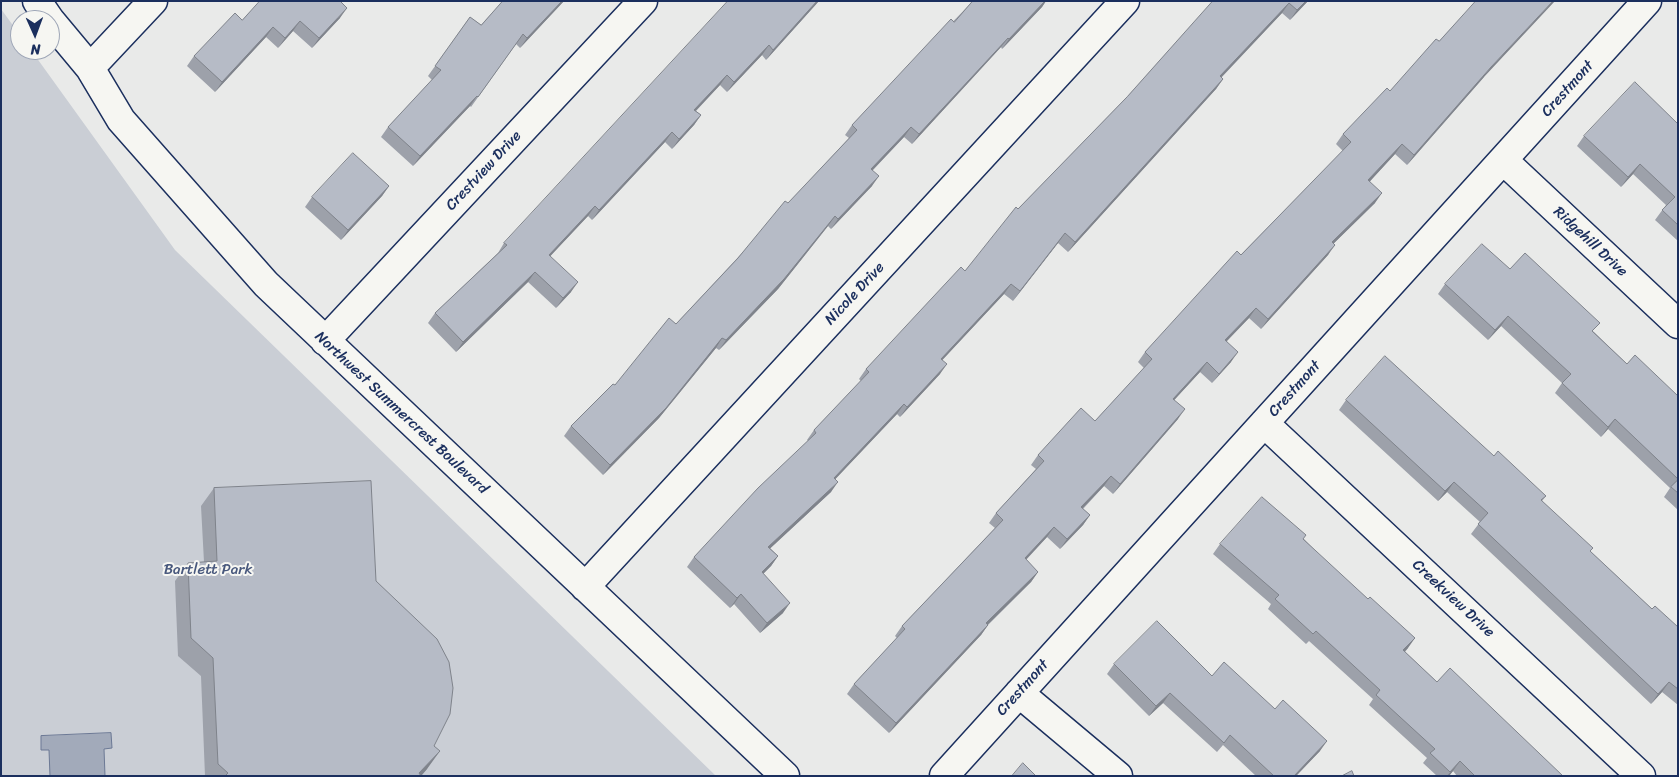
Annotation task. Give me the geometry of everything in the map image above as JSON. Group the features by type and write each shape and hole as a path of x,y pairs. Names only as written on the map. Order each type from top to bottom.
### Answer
{"street":[{"path":"90,68 153,1"},
{"name":"Crestview Drive","path":"325,341 643,1"},
{"name":"Nicole Drive","path":"585,587 1125,1"},
{"name":"Crestmont","path":"944,776 1647,1"},
{"name":"Northwest Summercrest Boulevard","path":"60,32 90,68 121,120 266,284 785,776"},
{"name":"Ridgehill Drive","path":"1503,160 1678,324"},
{"name":"Creekview Drive","path":"1264,423 1641,776"},
{"path":"1019,693 1118,776"}],"green space":[{"name":"Bartlett Park","path":"1,9 10,21 10,60 38,60 175,250 716,776 1,776"}],"water":[{"path":"111,733 112,748 104,749 105,776 50,776 49,750 41,750 41,736"}],"building":[{"path":"260,1 340,1 347,8 319,38 300,21 285,38 273,27 222,82 194,56 235,13 242,20"},
{"path":"503,1 562,1 527,38 523,34 478,97 420,156 388,127 441,70 435,66 470,17 481,25"},
{"path":"728,1 817,1 773,50 769,45 734,82 727,75 694,110 701,115 679,139 672,132 599,210 595,206 549,255 578,282 563,298 535,272 463,342 435,313 507,245 504,243"},
{"path":"973,1 1045,1 919,134 911,127 871,169 879,176 838,219 835,216 784,279 726,340 722,338 666,408 610,465 571,426 613,384 615,385 669,318 676,324 738,258 785,201 788,203 857,130 852,125 951,19 954,22"},
{"path":"1213,1 1306,1 1297,10 1289,3 1220,76 1223,79 1075,242 1065,233 1020,291 1011,284 941,359 947,364 907,407 904,404 834,478 838,482 768,547 778,556 762,572 790,603 767,623 741,594 737,598 694,557 758,488 816,433 814,430 869,372 866,369 961,267 965,271 1016,207 1018,209 1127,97"},
{"path":"1476,1 1553,1 1491,67 1414,155 1402,144 1368,180 1382,193 1332,242 1335,245 1268,319 1256,308 1225,340 1238,352 1219,374 1207,362 1173,399 1185,409 1120,484 1111,476 1081,507 1090,515 1067,539 1054,527 1025,558 1038,572 986,623 988,625 896,723 854,684 905,629 902,626 1003,520 996,513 1044,461 1038,455 1081,408 1095,421 1152,359 1145,352 1237,251 1241,255 1351,142 1343,134 1387,88 1390,91 1436,39 1439,41"},
{"path":"1635,82 1678,124 1678,225 1662,210 1675,197 1640,164 1628,177 1584,136"},
{"path":"353,153 389,186 348,230 312,197"},
{"path":"1482,244 1510,269 1525,253 1600,323 1592,331 1627,364 1635,355 1678,396 1678,479 1615,419 1608,427 1562,383 1571,374 1508,316 1495,330 1445,284"},
{"path":"1385,356 1494,456 1498,451 1546,496 1541,500 1593,548 1590,551 1652,609 1655,606 1678,627 1678,689 1669,682 1658,694 1478,524 1488,513 1454,482 1445,491 1346,400"},
{"path":"1678,480 1678,493 1671,487"},
{"path":"371,481 376,581 437,639 449,662 453,688 450,714 434,746 440,751 419,773 421,776 225,776 228,773 218,764 213,658 191,638 188,563 217,561 214,488"},
{"path":"1262,497 1306,535 1303,539 1368,599 1370,597 1415,638 1403,650 1437,682 1450,668 1563,776 1475,776 1460,761 1450,772 1430,753 1435,749 1376,695 1380,690 1316,631 1313,634 1275,599 1279,595 1220,544"},
{"path":"1157,621 1212,676 1224,662 1275,709 1283,700 1327,741 1294,776 1274,776 1230,735 1224,743 1170,693 1156,706 1114,664"},
{"path":"1023,763 1036,776 1012,776"},
{"path":"1352,771 1354,776 1342,776"}]}
